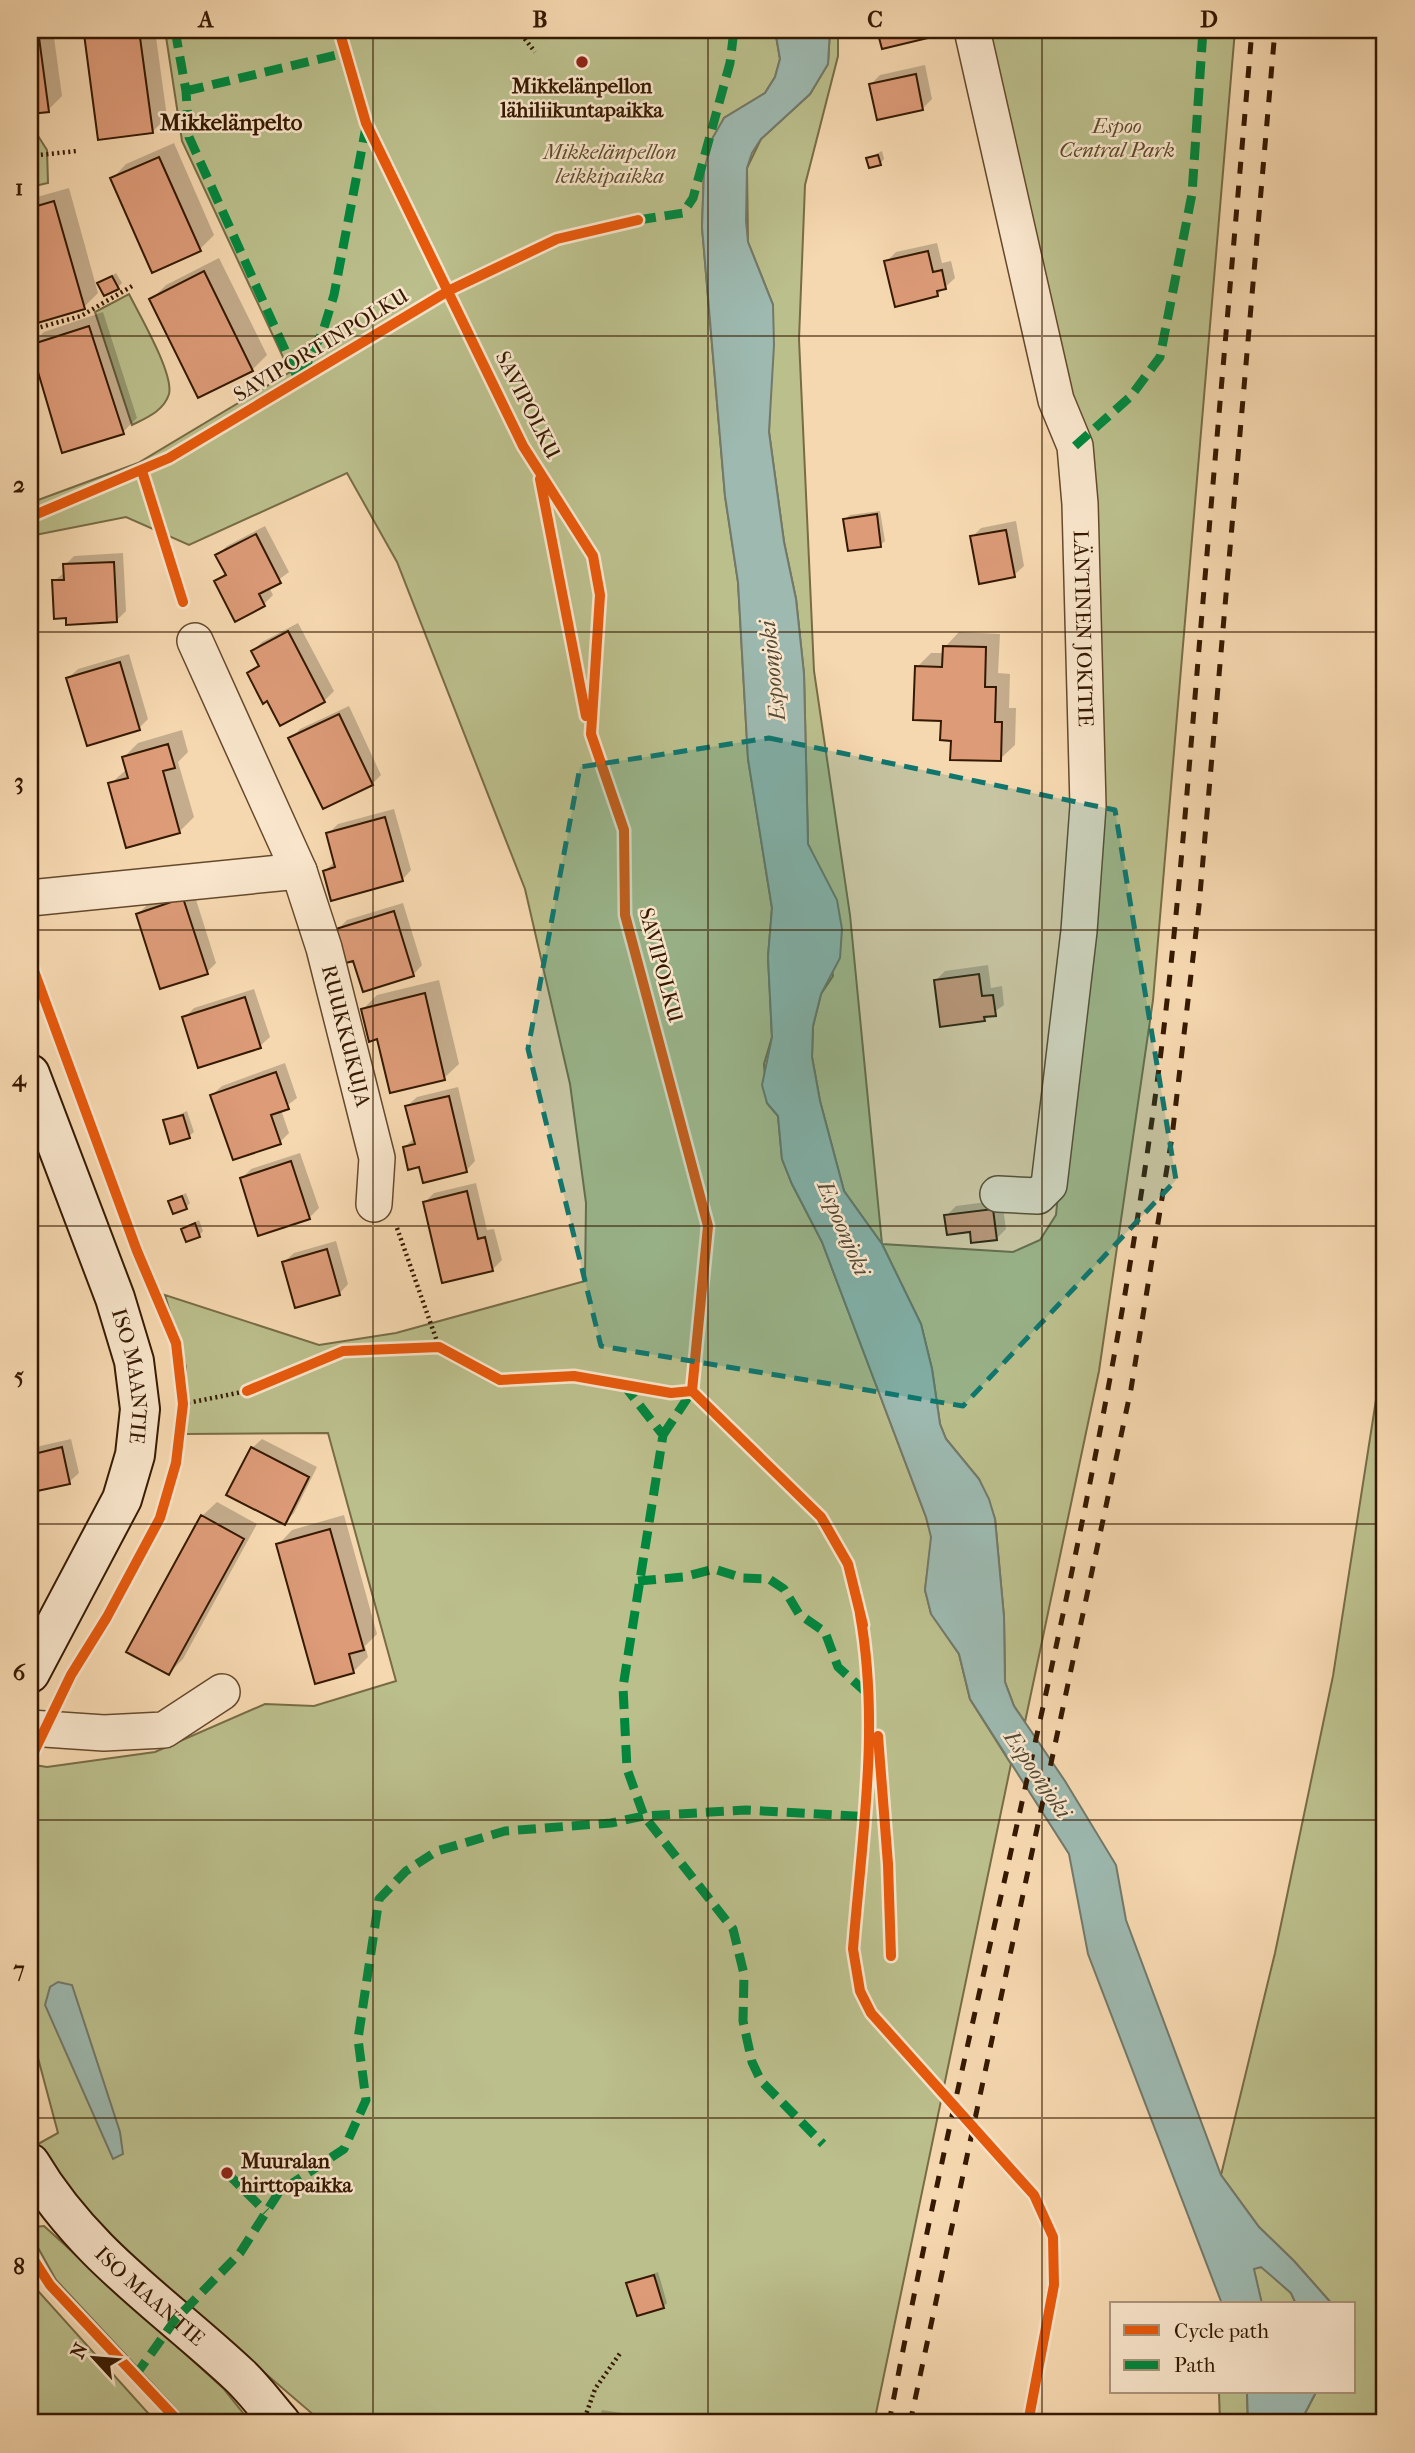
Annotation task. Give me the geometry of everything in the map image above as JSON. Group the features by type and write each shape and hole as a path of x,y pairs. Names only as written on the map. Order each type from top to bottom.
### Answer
{"main road":[{"name":"ISO MAANTIE","path":"30,1074 115,1298 134,1361 140,1409 135,1455 122,1499 94,1558 30,1672"},
{"name":"ISO MAANTIE","path":"30,2162 66,2219 112,2266 241,2376 281,2423"}],"street":[{"name":"LÄNTINEN JOKITIE","path":"972,30 1056,400 1075,446 1080,505 1088,806 1079,931 1049,1185 1038,1196 998,1194"},
{"name":"RUUKKUKUJA","path":"195,641 299,871 324,948 373,1138 385,1215"},
{"path":"30,898 299,871"},
{"path":"30,1728 104,1732 164,1730 222,1692"}],"path":[{"path":"518,30 536,52"},
{"path":"30,156 78,152"},
{"path":"30,330 81,316 134,285"},
{"path":"385,1215 439,1347"},
{"path":"426,1348 439,1347 451,1354"},
{"path":"181,1392 182,1410 259,1386"},
{"path":"583,2423 595,2389 621,2353"}],"highlighted area":[{"path":"769,738 1115,810 1176,1180 963,1406 601,1346 528,1049 580,767"}],"green space":[{"name":"Mikkelänpellon leikkipaikka","path":"165,30 775,30 780,59 775,77 765,93 724,118 704,171 702,227 725,496 738,582 748,759 772,908 768,957 772,1037 764,1064 767,1103 778,1116 782,1159 822,1242 926,1517 932,1537 925,1590 931,1613 959,1654 970,1699 1011,1764 874,2423 318,2423 315,2416 79,2214 38,2144 58,2133 30,2028 30,1788 34,1765 47,1767 155,1752 265,1704 314,1706 396,1681 328,1433 185,1434 186,1367 165,1295 319,1345 396,1333 585,1281 586,1203 570,1084 525,889 397,562 347,473 189,545 126,517 30,536 30,503 138,463 290,372 182,141"},
{"path":"830,30 838,30 838,56 805,185 799,339 814,671 850,915 882,1244 844,1191 820,1101 812,1057 813,1026 821,994 833,976 816,862 808,844 804,674 796,599 784,542 769,432 773,305 748,242 747,168 761,139 810,94 828,64"},
{"name":"Espoo Central Park","path":"983,30 1235,30 1153,1000 1099,1371 1025,1722 1014,1706 1005,1682 1004,1617 995,1519 979,1479 946,1439 940,1424 932,1369 921,1324 882,1244 1013,1252 1040,1240 1056,1215 1095,808 1060,384"},
{"path":"33,128 47,150 48,183 30,187 30,129"},
{"path":"129,294 155,344 169,385 169,394 163,405 132,425 95,312"},
{"path":"1385,1342 1385,2423 1300,2423 1315,2394 1356,2394 1356,2302 1330,2302 1259,2227 1221,2175 1275,1953 1333,1676"},
{"path":"44,2226 223,2388 251,2423 189,2423 56,2280 32,2237 34,2227"},
{"path":"1262,2267 1291,2293 1295,2302 1262,2302 1253,2268"},
{"path":"30,2282 157,2423 30,2423"},
{"path":"1219,2394 1247,2394 1248,2423 1220,2423"}],"water":[{"name":"Espoonjoki","path":"775,30 830,30 828,64 810,94 761,139 752,153 747,168 746,221 748,242 773,305 774,345 769,432 784,542 796,599 804,674 808,844 837,900 842,929 840,958 821,994 813,1026 812,1057 820,1101 844,1191 882,1244 921,1324 932,1369 940,1424 946,1439 979,1479 989,1499 995,1519 1004,1617 1005,1682 1014,1706 1065,1781 1116,1865 1126,1920 1221,2175 1259,2227 1330,2302 1295,2302 1291,2293 1261,2267 1254,2269 1262,2302 1221,2302 1088,1954 1069,1854 970,1699 959,1654 931,1614 925,1590 931,1537 926,1517 822,1242 782,1159 778,1116 767,1103 762,1085 772,1037 768,957 772,908 748,759 738,582 725,496 702,227 704,171 712,139 724,118 765,93 775,77 780,59"},
{"path":"58,1982 72,1985 120,2132 123,2154 113,2159 45,2005 50,1987"},
{"path":"1247,2394 1315,2394 1300,2423 1248,2423"}],"building":[{"path":"30,30 38,30 49,112 30,114"},
{"path":"139,30 153,133 98,140 84,34"},
{"path":"877,30 930,30 932,37 882,49"},
{"path":"916,74 923,110 877,120 869,84"},
{"path":"878,155 881,165 869,168 866,158"},
{"path":"159,157 201,251 152,273 110,178"},
{"path":"54,201 85,309 34,324 30,310 30,208"},
{"path":"928,251 933,272 942,270 946,289 937,291 938,296 895,307 884,261"},
{"path":"204,271 253,371 198,398 149,299"},
{"path":"112,276 119,289 104,296 97,283"},
{"path":"89,326 124,434 62,453 30,345"},
{"path":"877,514 881,547 848,551 843,519"},
{"path":"1006,530 1015,577 979,584 970,536"},
{"path":"256,534 281,583 259,594 265,606 235,622 214,581 226,575 215,555"},
{"path":"114,562 117,622 66,625 66,618 54,619 52,580 64,580 63,564"},
{"path":"288,631 325,702 280,726 267,701 263,704 247,673 259,666 251,651"},
{"path":"943,646 986,647 985,687 996,687 995,722 1002,722 1001,761 950,760 951,741 940,740 941,721 913,720 915,666 942,667"},
{"path":"120,662 140,730 87,746 66,678"},
{"path":"339,714 373,785 323,809 288,738"},
{"path":"168,744 175,768 163,771 180,833 126,848 108,783 128,778 122,757"},
{"path":"385,817 403,881 331,901 323,871 335,867 326,833"},
{"path":"183,898 208,974 160,989 136,914"},
{"path":"394,911 414,976 363,992 353,961 346,963 336,929"},
{"path":"979,974 982,996 993,995 996,1016 984,1017 985,1021 940,1027 934,980"},
{"path":"425,993 445,1080 390,1093 377,1039 369,1042 361,1009"},
{"path":"245,997 261,1048 198,1068 182,1017"},
{"path":"276,1072 289,1109 271,1115 281,1144 233,1160 210,1095"},
{"path":"449,1096 467,1172 423,1183 419,1167 408,1170 403,1147 415,1144 405,1106"},
{"path":"183,1115 190,1138 170,1144 163,1120"},
{"path":"291,1161 310,1219 258,1236 240,1178"},
{"path":"467,1191 478,1239 485,1237 493,1271 442,1283 423,1202"},
{"path":"182,1196 187,1209 173,1214 168,1201"},
{"path":"993,1209 997,1240 971,1243 970,1232 947,1235 944,1215"},
{"path":"195,1223 200,1237 186,1242 181,1229"},
{"path":"327,1249 340,1295 295,1308 282,1262"},
{"path":"62,1447 70,1484 37,1491 30,1455"},
{"path":"251,1447 309,1477 285,1525 226,1495"},
{"path":"201,1515 244,1539 169,1675 126,1652"},
{"path":"330,1529 364,1650 349,1654 354,1673 315,1684 276,1544"},
{"path":"654,2275 664,2308 637,2316 626,2283"},
{"path":"596,2414 619,2417 618,2423 595,2423"}],"railway":[{"path":"889,2423 955,2101 1095,1458 1125,1296 1150,1134 1179,886 1252,30"},
{"path":"910,2423 1131,1389 1172,1137 1199,906 1275,30"}],"marked path":[{"path":"175,30 186,91 189,137 299,381"},
{"path":"638,220 683,213 693,198 730,63 734,30"},
{"path":"1075,446 1131,396 1160,357 1192,194 1203,30"},
{"path":"186,91 345,53"},
{"path":"301,376 323,331 334,295 366,127"},
{"path":"623,1384 663,1435 623,1687 627,1769 644,1816 733,1929 744,1974 743,2021 752,2062 761,2081 823,2144"},
{"path":"663,1435 692,1391"},
{"path":"638,1581 683,1577 714,1569 743,1578 769,1579 784,1589 799,1614 825,1632 838,1667 868,1694"},
{"path":"135,2376 175,2320 240,2253 279,2192 344,2149 366,2100 358,2039 379,1899 406,1871 437,1851 505,1831 611,1823 644,1816 746,1810 870,1817"},
{"path":"227,2173 266,2212"}],"cycle path":[{"name":"SAVIPOLKU","path":"339,30 366,123 523,446 593,556 600,595 591,734 624,830 625,915 708,1226 692,1391"},
{"name":"SAVIPORTINPOLKU","path":"30,517 169,458 450,290 557,239 638,220"},
{"path":"142,471 183,602"},
{"path":"540,479 586,716"},
{"path":"30,960 137,1251 176,1343 183,1404 176,1463 160,1518 107,1617 71,1675 30,1760"},
{"path":"247,1391 343,1351 439,1347 500,1380 574,1376 671,1393 692,1391"},
{"path":"692,1391 821,1517 848,1564 863,1625"},
{"path":"860,1614 869,1697 867,1781 853,1949 860,1991 871,2013 1034,2195 1053,2237 1054,2285 1028,2423"},
{"path":"878,1736 888,1864 891,1956"},
{"path":"30,2254 50,2285 180,2423"}],"place":[{"name":"Mikkelänpellon lähiliikuntapaikka","path":"582,62"},
{"name":"Muuralan hirttopaikka","path":"227,2173"}],"district":[{"name":"Mikkelänpelto","path":"231,122"}]}
